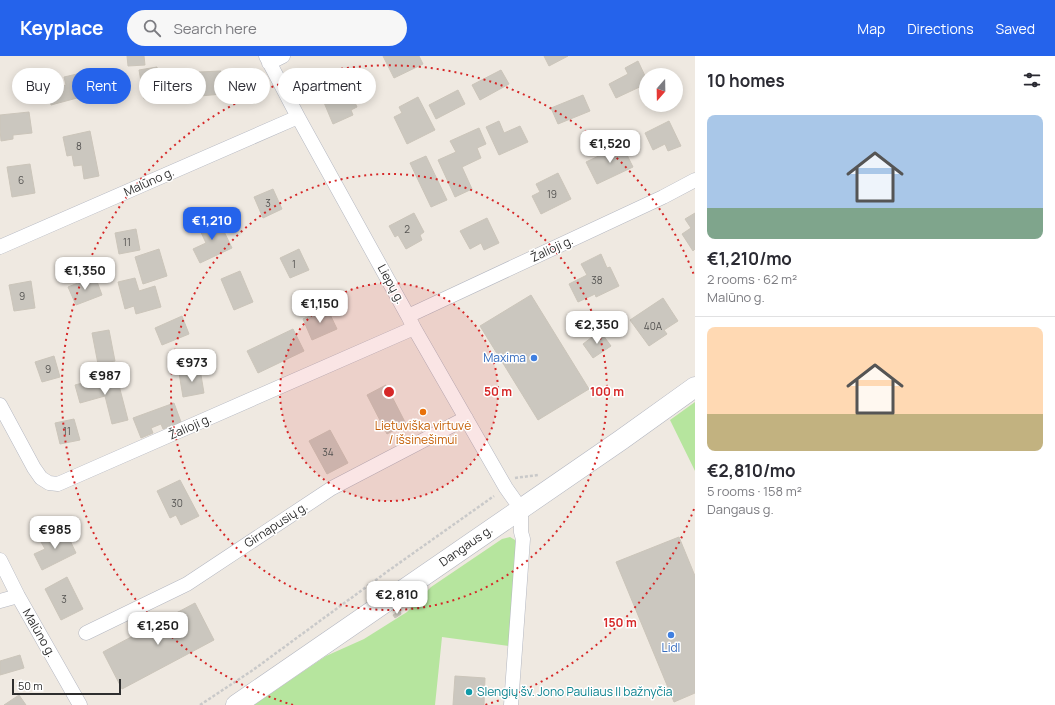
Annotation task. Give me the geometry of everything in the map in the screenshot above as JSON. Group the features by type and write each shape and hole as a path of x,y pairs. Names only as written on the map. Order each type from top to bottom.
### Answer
{"main road":[{"name":"Dangaus g.","path":"236,705 622,440 695,387"}],"street":[{"path":"268,60 283,56"},
{"name":"Liepų g.","path":"268,60 411,322 506,488 521,509"},
{"name":"Malūno g.","path":"0,247 298,117"},
{"name":"Žalioji g.","path":"0,405 34,468 41,478 49,483 58,484 411,322 695,180"},
{"name":"Girnapusių g.","path":"86,633 187,584 332,488 466,418"},
{"path":"511,705 523,539 521,509"},
{"name":"Malūno g.","path":"0,560 18,596 80,705"},
{"path":"0,601 18,596"}],"path":[{"path":"200,705 253,670 401,562 506,488 515,478 536,476 543,472"}],"green space":[{"path":"695,402 695,471 670,420"},
{"path":"510,537 515,540 518,545 509,646 442,637 435,705 254,705 326,656 364,639 407,612 431,587 502,539"}],"building":[{"path":"127,56 144,56 145,65 128,66"},
{"path":"383,56 419,56 423,64 394,78"},
{"path":"544,56 568,56 549,66"},
{"path":"638,61 641,68 639,68 639,87 616,98 609,84 628,74 625,68"},
{"path":"501,70 509,84 480,100 472,85"},
{"path":"214,71 214,95 206,95 206,72"},
{"path":"72,75 72,99 64,102 64,86 66,85 64,77"},
{"path":"458,90 465,104 436,119 429,105"},
{"path":"583,95 590,111 558,124 551,108"},
{"path":"418,97 435,130 407,144 394,117 402,113 399,107"},
{"path":"325,104 356,104 357,107 351,110 353,115 333,124"},
{"path":"29,112 32,133 13,135 13,139 1,141 0,115"},
{"path":"499,121 504,133 520,126 528,142 499,155 486,127"},
{"path":"669,121 681,146 668,151 665,144 653,150 645,133"},
{"path":"479,128 486,144 477,148 481,158 462,167 472,189 455,197 438,160 456,152 450,141"},
{"path":"90,131 99,176 84,179 82,165 74,166 72,155 67,156 63,137"},
{"path":"622,145 633,167 597,184 586,162"},
{"path":"426,156 447,200 431,207 410,163"},
{"path":"30,164 35,193 12,197 7,167"},
{"path":"558,173 571,199 541,214 532,196 540,192 536,184"},
{"path":"273,189 282,209 263,218 254,197"},
{"path":"414,213 424,232 420,235 422,240 406,249 398,235 395,237 389,226"},
{"path":"695,213 695,249 693,251 682,234 691,228 685,219"},
{"path":"217,217 232,248 200,263 193,249 206,243 198,226"},
{"path":"487,218 499,243 484,250 481,243 470,249 460,231"},
{"path":"136,229 140,250 119,254 115,233"},
{"path":"159,249 167,276 143,284 135,257"},
{"path":"299,249 309,270 290,278 280,258"},
{"path":"601,254 607,268 610,267 619,286 596,297 595,294 578,302 569,284 587,275 581,264"},
{"path":"240,271 253,302 234,310 221,279"},
{"path":"95,276 102,295 76,305 68,287"},
{"path":"135,278 139,291 155,286 161,307 136,314 134,306 125,309 118,282"},
{"path":"31,281 35,308 14,311 9,285"},
{"name":"Maxima","path":"531,295 589,389 538,420 480,326"},
{"path":"663,298 678,321 664,330 667,334 649,346 630,320"},
{"path":"327,308 337,329 312,340 303,319"},
{"path":"182,316 189,334 162,345 155,328"},
{"path":"293,329 304,351 258,373 247,351"},
{"path":"109,330 115,361 98,364 92,333"},
{"path":"600,331 611,346 593,358 583,344"},
{"path":"54,356 60,377 42,382 35,362"},
{"path":"200,369 204,393 183,397 179,373"},
{"path":"116,374 128,420 112,424 105,396 80,403 75,385"},
{"path":"386,385 406,424 387,434 367,395"},
{"path":"174,403 181,422 163,429 161,424 151,428 153,433 141,438 133,418"},
{"path":"74,419 80,440 60,444 55,423"},
{"path":"330,430 348,463 327,474 309,441"},
{"path":"180,480 199,516 181,525 176,515 170,518 157,491"},
{"path":"65,530 76,553 42,570 34,554 45,549 41,542"},
{"name":"Lidl","path":"679,537 695,576 695,693 674,702 616,562"},
{"path":"67,577 83,609 61,620 45,589"},
{"path":"195,603 214,640 122,689 103,652"},
{"path":"400,611 401,614 395,618 393,615"},
{"path":"20,655 24,668 0,675 0,661"},
{"name":"Slengių šv. Jono Pauliaus II bažnyčia","path":"455,676 485,678 484,705 453,705"},
{"path":"19,695 26,705 4,705"}],"place":[{"name":"Maxima","path":"534,358"},
{"name":"Lietuviška virtuvė / išsinešimui","path":"423,412"},
{"name":"Lidl","path":"671,635"},
{"name":"Slengių šv. Jono Pauliaus II bažnyčia","path":"469,692"}]}
